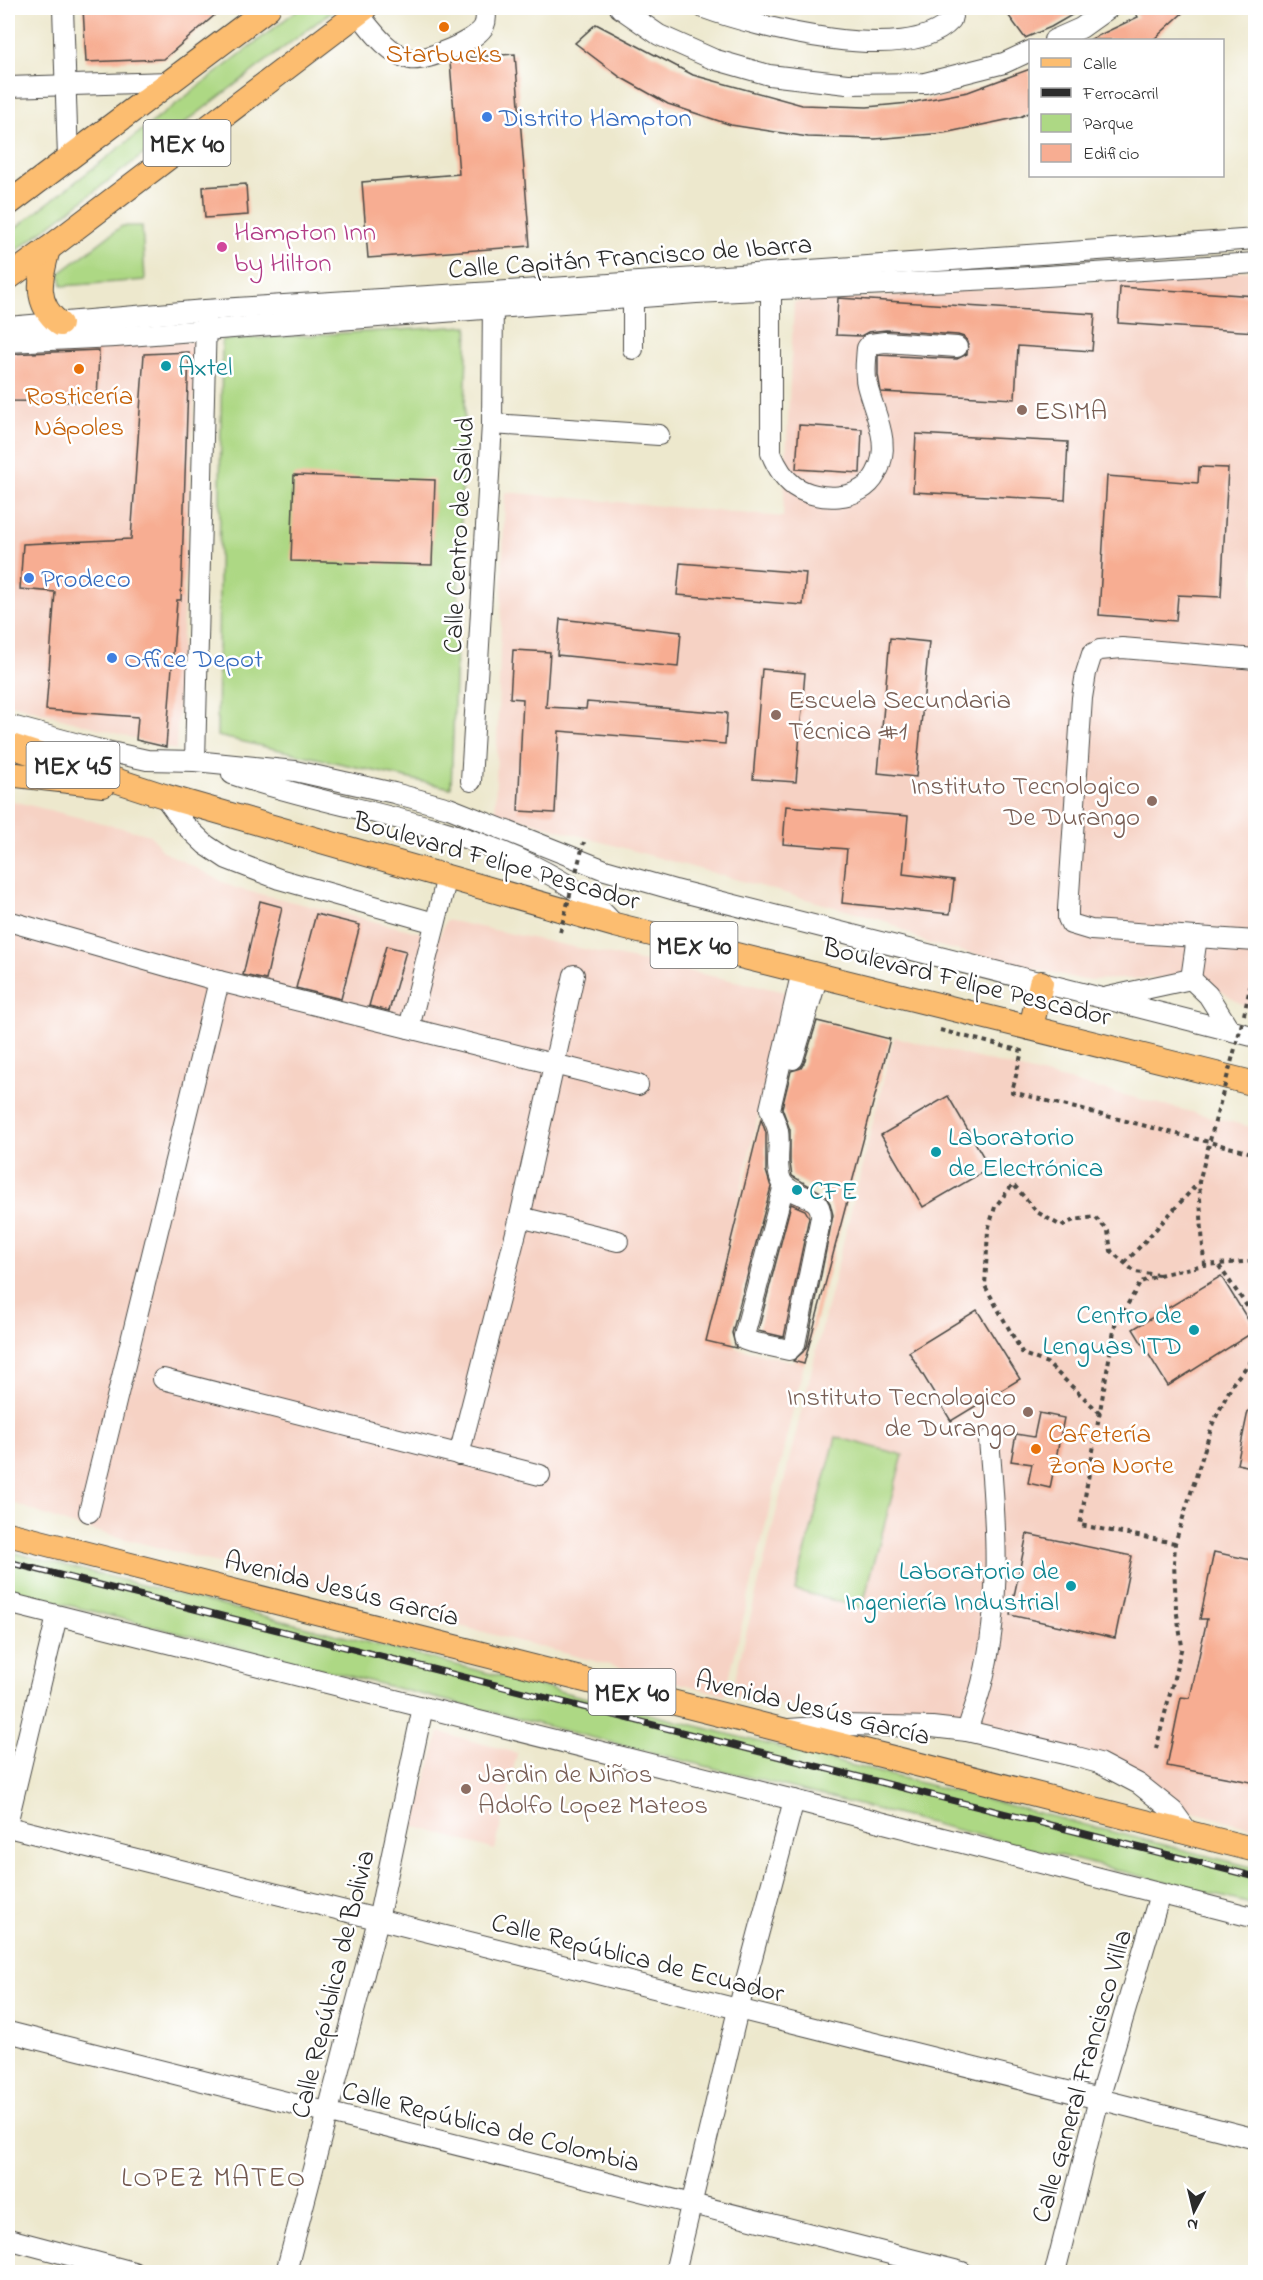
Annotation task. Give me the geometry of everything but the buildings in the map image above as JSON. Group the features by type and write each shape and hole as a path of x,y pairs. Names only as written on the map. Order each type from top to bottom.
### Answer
{"main road":[{"name":"MEX 40","path":"8,204 268,8"},
{"name":"MEX 40","path":"8,278 361,10"},
{"path":"48,249 41,280 41,293 44,306 50,316 60,324"},
{"name":"Boulevard Felipe Pescador","path":"8,745 164,796 615,925 1256,1084"},
{"name":"MEX 40","path":"8,774 55,781 138,788"},
{"path":"1031,1028 1041,983"},
{"name":"Avenida Jesús García","path":"8,1534 1256,1850"}],"street":[{"path":"63,8 68,158"},
{"path":"361,10 376,34 400,55 410,59 421,59 438,54 478,34 484,27 486,17 484,8"},
{"path":"620,8 659,34 712,59 769,75 847,84 925,83 1004,63 1029,51"},
{"path":"704,8 749,23 791,32 843,39 889,41 936,33 951,20 954,8"},
{"path":"1056,39 1081,28 1109,8"},
{"path":"8,87 169,82"},
{"name":"Calle Capitán Francisco de Ibarra","path":"8,327 205,310 494,300 771,281 1256,239"},
{"path":"8,342 206,331 494,300 633,297 771,281 1014,278 1256,263"},
{"path":"771,281 771,453 784,476 794,486 808,494 827,497 846,496 858,491 877,474 882,450 882,429 866,382 867,348 870,344 885,342 957,347"},
{"path":"633,297 633,349"},
{"name":"Calle Centro de Salud","path":"471,782 492,423 494,300"},
{"path":"195,762 205,310"},
{"path":"492,423 659,435"},
{"path":"1256,658 1140,648 1109,648 1092,654 1082,698 1068,918 1071,924 1092,930 1256,941"},
{"path":"8,711 195,762 254,781 406,819 499,850 559,879 601,909 615,925"},
{"path":"8,725 128,756 195,762"},
{"name":"Boulevard Felipe Pescador","path":"195,762 295,771 394,792 449,808 605,870 1041,983 1242,1030"},
{"path":"164,796 185,825 227,860 279,879 435,923"},
{"path":"409,1028 447,877"},
{"path":"8,921 219,981 638,1085"},
{"path":"1191,979 1197,937"},
{"path":"784,1185 744,1336 751,1342 789,1350 795,1344 821,1208 816,1201 784,1185 780,1177 778,1130 770,1109 778,1072 810,973"},
{"path":"459,1455 520,1217 574,975"},
{"path":"1106,998 1141,988 1191,979"},
{"path":"1191,979 1242,1030"},
{"path":"89,1512 219,981"},
{"path":"520,1217 618,1241"},
{"path":"164,1379 540,1474"},
{"path":"967,1731 982,1682 989,1644 996,1561 989,1440"},
{"path":"8,1603 1256,1918"},
{"path":"8,1820 57,1616"},
{"name":"Calle República de Bolivia","path":"286,2272 378,1920 423,1707"},
{"path":"782,1730 844,1725 932,1727 967,1731 1099,1763 1155,1795 1173,1811 1189,1833"},
{"path":"675,2272 738,2010 794,1800"},
{"name":"Calle República de Ecuador","path":"8,1827 1256,2139"},
{"name":"Calle General Francisco Villa","path":"1055,2272 1099,2098 1160,1894"},
{"name":"Calle República de Colombia","path":"8,2032 962,2272"},
{"path":"8,2239 133,2272"}],"path":[{"path":"560,932 584,842"},
{"path":"1204,1265 1199,1182 1242,1030 1250,987 1256,990"},
{"path":"934,1028 1022,1052 1012,1092 1256,1154"},
{"path":"1125,1263 1199,1182"},
{"path":"1100,1413 1047,1363 1023,1354 985,1286 988,1230 995,1207 1013,1184 1037,1212 1061,1226 1074,1220 1095,1217 1108,1231 1111,1251 1135,1272 1159,1275"},
{"path":"1175,1543 1080,1525 1115,1325 1141,1282 1159,1275 1204,1265 1220,1266 1256,1261"},
{"path":"1220,1266 1256,1319"},
{"path":"1156,1749 1182,1646 1176,1608 1175,1543 1213,1423 1233,1383 1256,1354"}],"shaded area":[{"path":"1255,270 1255,1013 1222,992 1168,978 1083,980 926,943 888,922 495,812 505,492 783,517 794,302"},
{"path":"197,341 176,750 8,703 8,349"},
{"path":"8,800 151,835 161,850 235,888 439,937 446,920 787,992 706,1341 804,1364 725,1695 68,1524 8,1501"},
{"name":"Instituto Tecnologico de Durango","path":"894,1037 1255,1128 1255,1828 1189,1811 1096,1756 898,1719 804,1710 731,1695"},
{"name":"Jardin de Niños Adolfo Lopez Mateos","path":"439,1732 517,1753 495,1850 414,1826"}],"green space":[{"path":"300,8 336,8 8,257 8,234"},
{"path":"122,226 142,226 145,280 62,286 60,273"},
{"path":"468,326 451,788 217,736 222,340"},
{"path":"836,1437 903,1455 862,1608 795,1590"},
{"path":"8,1551 1255,1868 1255,1905 8,1590"}],"railway":[{"path":"8,1562 1256,1877"}],"place":[{"name":"Starbucks","path":"444,27"},
{"name":"Distrito Hampton","path":"487,117"},
{"name":"Hampton Inn by Hilton","path":"222,247"},
{"name":"Axtel","path":"166,366"},
{"name":"Rosticería Nápoles","path":"79,369"},
{"name":"ESIMA","path":"1022,410"},
{"name":"Prodeco","path":"29,578"},
{"name":"Office Depot","path":"112,658"},
{"name":"Escuela Secundaria Técnica #1","path":"776,715"},
{"name":"Instituto Tecnologico De Durango","path":"1152,801"},
{"name":"Laboratorio de Electrónica","path":"936,1152"},
{"name":"CFE","path":"797,1190"},
{"name":"Centro de Lenguas ITD","path":"1194,1330"},
{"name":"Instituto Tecnologico de Durango","path":"1028,1412"},
{"name":"Cafetería Zona Norte","path":"1036,1449"},
{"name":"Laboratorio de Ingeniería Industrial","path":"1071,1586"},
{"name":"Jardin de Niños Adolfo Lopez Mateos","path":"466,1789"}],"district":[{"name":"LOPEZ MATEO","path":"214,2176"}]}
